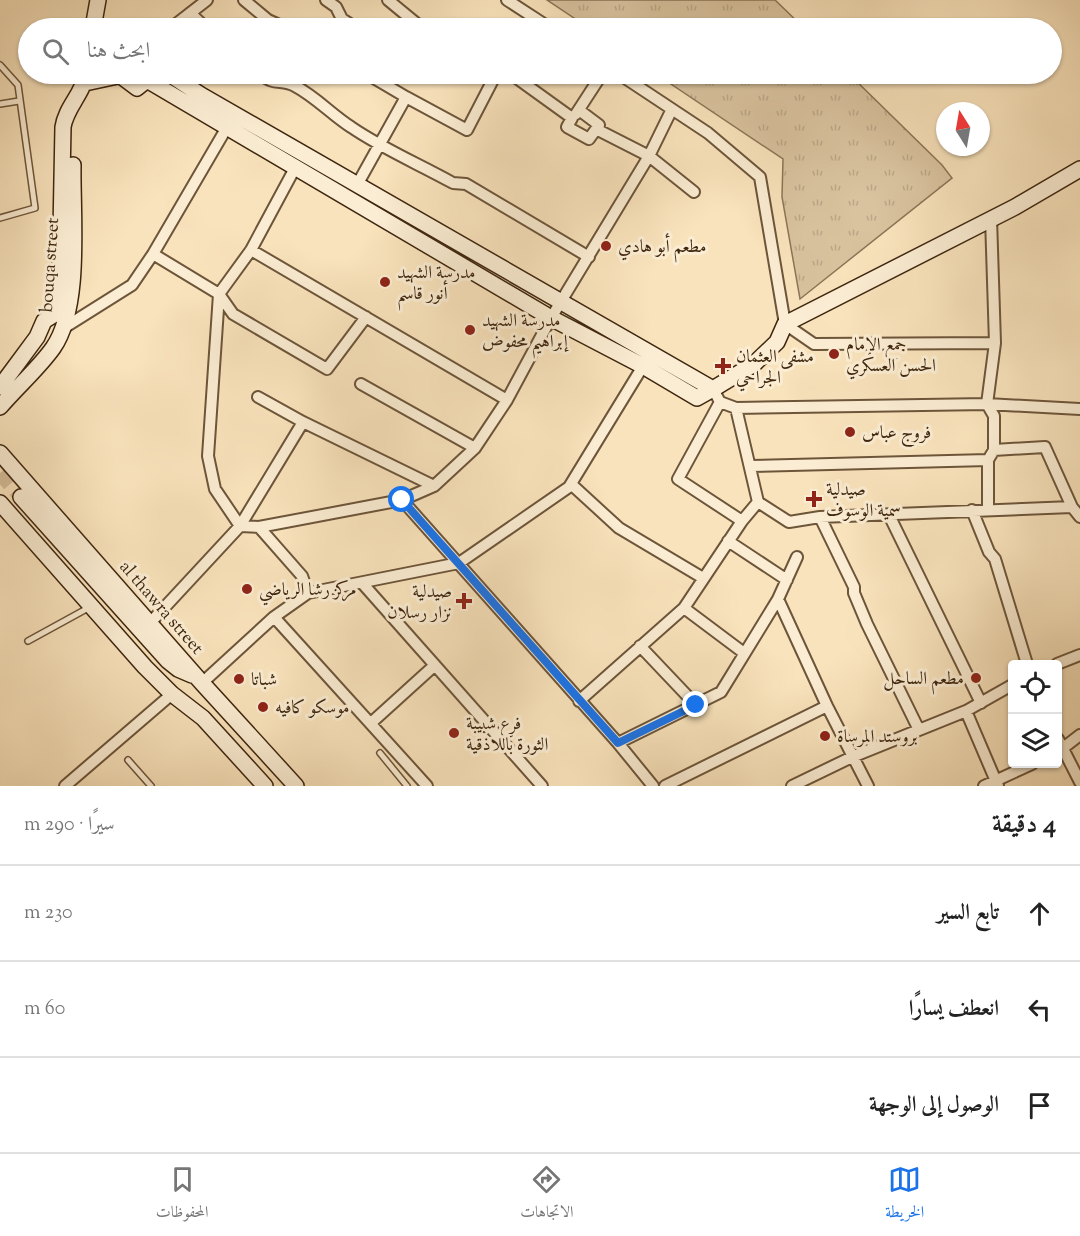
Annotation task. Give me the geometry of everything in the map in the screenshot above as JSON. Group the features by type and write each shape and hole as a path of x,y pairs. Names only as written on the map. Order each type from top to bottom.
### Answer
{"street":[{"path":"95,18 98,0"},
{"path":"184,18 207,0"},
{"path":"244,0 266,18"},
{"path":"326,0 336,7 342,18"},
{"path":"507,0 532,17"},
{"path":"392,1 408,18"},
{"path":"190,13 195,18"},
{"name":"bouqa street","path":"0,387 37,337 44,321 55,314 60,282 63,126 66,115 83,84"},
{"path":"162,84 357,185 562,302 735,408 987,404 1080,409"},
{"path":"182,84 296,168 551,318 643,366 697,398 716,395"},
{"path":"288,84 293,85 334,113 348,126 379,145 453,183 466,184 589,257"},
{"path":"384,84 467,130 491,84"},
{"path":"527,84 576,114 599,124 589,139 567,127 576,114 596,84"},
{"path":"634,84 708,133 760,177 785,324 777,342 716,395 678,479 742,521"},
{"path":"357,185 406,97"},
{"name":"bouqa street","path":"0,406 52,348 62,329 69,306 75,102"},
{"path":"240,526 259,526 402,500 434,486 476,448 507,400 551,318 650,156 672,109"},
{"path":"62,329 132,285 153,255 231,120"},
{"path":"596,129 650,156 694,192"},
{"path":"240,526 214,489 208,456 219,294 251,250 296,168"},
{"path":"785,324 1015,207 1080,169"},
{"path":"988,510 994,416 987,404 995,343 991,218"},
{"path":"251,250 507,400"},
{"path":"153,255 219,294 233,314 327,369 366,317"},
{"path":"785,324 814,344 995,343"},
{"path":"11,501 172,665 198,679 274,617 308,593 363,584 459,563 571,484 643,366"},
{"path":"361,384 476,448"},
{"path":"258,397 303,422 434,486"},
{"path":"735,408 758,502 789,522 820,517 1072,507"},
{"path":"150,623 240,526 303,422"},
{"path":"750,466 991,455 1045,447 1072,507 1080,517"},
{"name":"al thawra street","path":"4,460 296,786"},
{"path":"571,484 619,528 704,578"},
{"path":"402,500 618,743 653,786"},
{"path":"11,501 91,606 172,694 203,718 265,786"},
{"path":"11,501 164,672 170,683 172,694"},
{"path":"579,701 684,608 728,541 758,502"},
{"path":"972,510 989,552 995,559 1026,660"},
{"path":"889,515 981,703"},
{"path":"820,517 854,587 854,593 867,624 919,730"},
{"path":"259,526 302,576 308,593"},
{"path":"728,541 787,579"},
{"path":"618,743 721,692 778,599 796,557"},
{"path":"363,584 542,786"},
{"path":"778,599 827,706 868,786"},
{"path":"684,608 744,653"},
{"path":"274,617 427,786"},
{"path":"640,646 696,705"},
{"path":"1062,662 1080,656"},
{"path":"371,723 435,665"},
{"path":"792,786 852,757 966,711 1008,687"},
{"path":"65,786 172,694"},
{"path":"665,786 827,706"},
{"path":"966,711 996,783"},
{"path":"1062,745 1080,735"},
{"path":"1062,752 1080,782"},
{"path":"984,786 996,783 1024,768"}],"lane":[{"path":"0,65 18,85 35,208 0,218"},
{"path":"0,104 19,101"},
{"path":"28,641 91,606"},
{"path":"380,753 406,786"},
{"path":"128,760 151,786"}],"green space":[{"path":"547,0 775,0 794,18 574,18"},
{"path":"671,84 859,84 942,165 952,178 800,299 782,197 783,159"}],"tunnel":[{"path":"0,473 21,497"}],"place":[{"name":"مطعم أبو هادي","path":"606,246"},
{"name":"مدرسة الشهيد أنور قاسم","path":"385,282"},
{"name":"مدرسة الشهيد إبراهيم محفوض","path":"470,330"},
{"name":"جمع الإمام الحسن العسكري","path":"834,354"},
{"name":"مشفى العثمان الجراحي","path":"723,366"},
{"name":"فروج عباس","path":"850,432"},
{"name":"صيدلية سمية الوسوف","path":"814,499"},
{"name":"مركز رشا الرياضي","path":"247,589"},
{"name":"صيدلية نزار رسلان","path":"464,601"},
{"name":"مطعم الساحل","path":"976,678"},
{"name":"شباتا","path":"239,679"},
{"name":"موسكو كافيه","path":"263,707"},
{"name":"فرع شبيبة الثورة باللاذقية","path":"454,733"},
{"name":"بروستد المرساة","path":"825,736"}],"route":[{"path":"402,500 618,743 696,705"}]}
